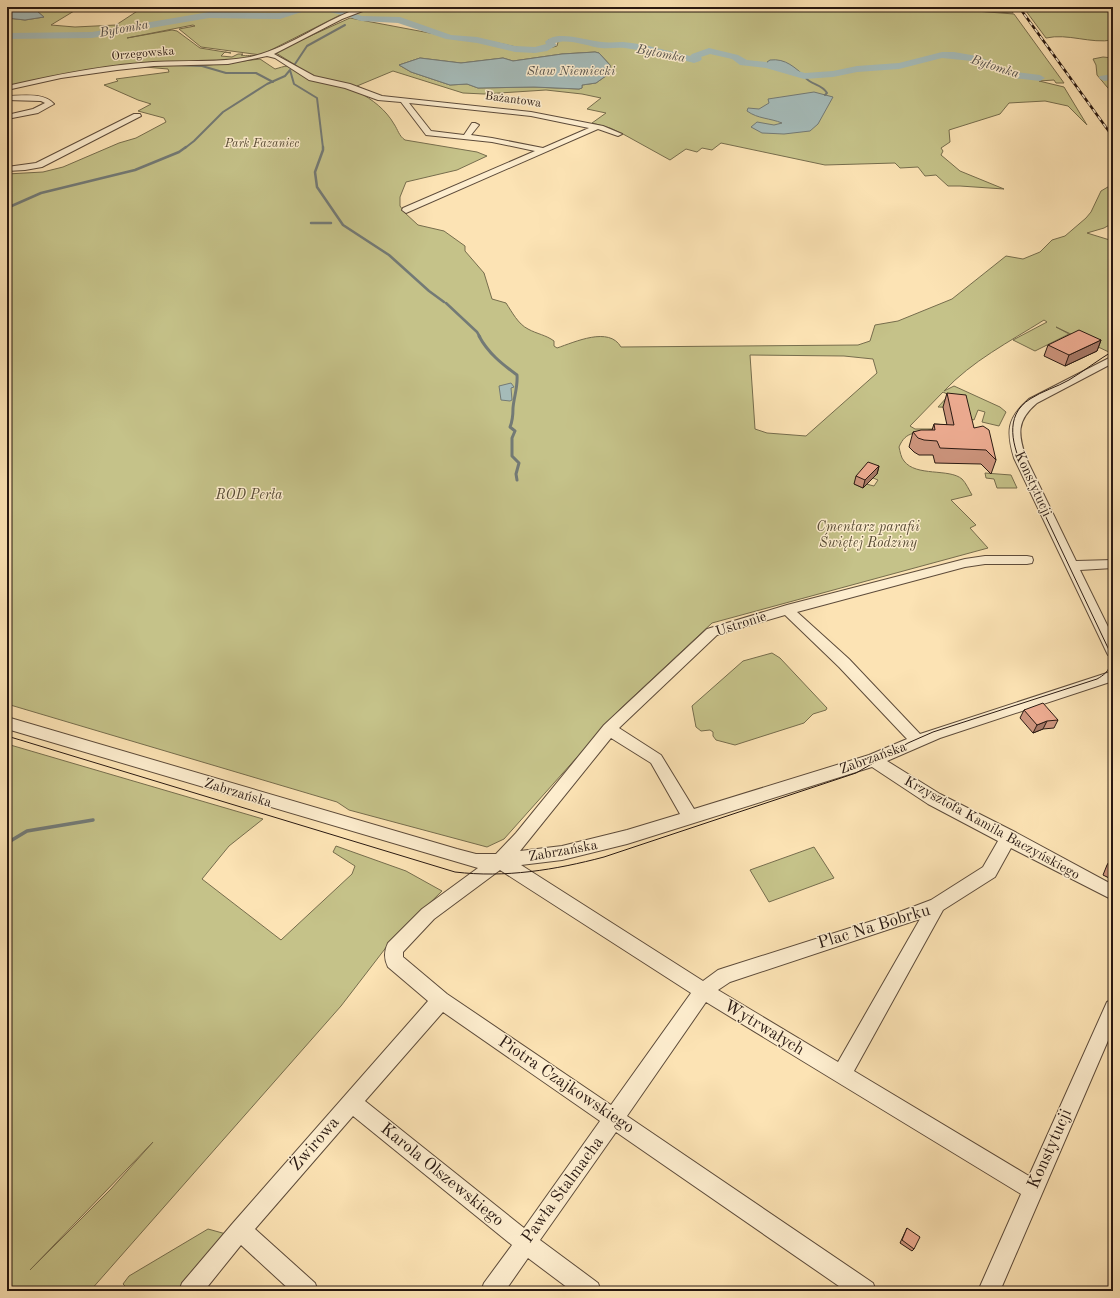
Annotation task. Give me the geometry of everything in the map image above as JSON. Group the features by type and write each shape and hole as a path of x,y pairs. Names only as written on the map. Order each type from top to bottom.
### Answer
{"street":[{"name":"Orzegowska","path":"7,88 93,71 154,64 220,63 248,59 268,54 341,16 370,7"},
{"name":"Bażantowa","path":"268,54 277,57 316,79 347,86 381,98 522,113 603,128 618,134"},
{"path":"7,98 41,99 46,100 50,104 35,111 7,117"},
{"path":"403,100 429,133 492,140 543,150"},
{"path":"7,168 25,168 39,165 137,116"},
{"path":"466,137 475,125"},
{"path":"406,210 597,127"},
{"name":"Konstytucji","path":"1113,359 1031,401 1020,412 1015,424 1014,439 1017,453 1113,651"},
{"name":"Ustronie","path":"500,861 522,838 609,729 712,632 786,610 965,563 985,560 1027,560"},
{"path":"1071,566 1113,564"},
{"path":"786,610 844,663 918,741"},
{"name":"Zabrzańska","path":"7,723 457,856 476,861 500,861 562,853 585,848 692,818 874,760 935,734 1113,676"},
{"path":"609,729 656,759 692,818"},
{"name":"Krzysztofa Kamila Baczyńskiego","path":"874,760 934,799 1009,837 1113,893"},
{"path":"937,906 989,872 1009,837"},
{"name":"Wytrwałych","path":"500,861 703,991 1032,1189"},
{"name":"Piotra Czajkowskiego","path":"500,861 428,914 394,949 394,961 441,1000 865,1291"},
{"name":"Plac Na Bobrku","path":"703,991 724,976 937,906"},
{"name":"Plac Na Bobrku","path":"841,1075 937,906"},
{"name":"Pawła Stalmacha","path":"492,1291 703,991"},
{"name":"Żwirowa","path":"190,1291 240,1230 441,1000"},
{"name":"Konstytucji","path":"989,1291 1032,1189 1113,1008"},
{"name":"Karola Olszewskiego","path":"351,1102 525,1242 590,1291"},
{"path":"240,1230 307,1291"}],"green space":[{"path":"44,7 79,8 51,25 75,27 116,25 142,8 156,8 144,7 306,7 287,15 277,16 210,13 184,20 213,15 280,17 312,8 344,13 261,55 201,47 179,29 195,26 193,25 127,38 172,30 177,31 200,48 225,52 221,56 232,57 238,54 243,54 241,55 260,56 237,60 178,62 126,67 7,87 7,18 25,20 44,17 38,12"},
{"path":"376,7 940,7 1014,14 1064,83 1056,83 1054,80 1039,81 1064,87 1087,125 1068,106 1045,101 1009,103 1000,114 949,130 950,142 941,148 943,151 941,155 960,171 1004,189 948,186 936,175 925,176 918,167 900,168 895,163 825,165 721,143 712,150 702,148 697,152 686,149 670,160 623,134 610,128 592,123 606,113 587,109 601,98 582,94 546,90 484,94 463,93 393,71 357,86 365,90 358,92 368,98 387,114 400,135 405,140 477,152 487,156 457,170 406,182 400,197 400,206 418,225 444,231 465,246 465,251 484,273 492,299 506,303 524,327 551,339 554,341 554,346 557,348 591,337 608,337 616,341 621,347 858,345 870,341 875,325 898,321 952,299 1006,256 1023,259 1040,252 1052,240 1065,236 1086,218 1091,212 1101,191 1113,184 1113,223 1104,228 1087,233 1113,241 1113,354 1056,327 1069,334 1035,351 1013,340 1047,322 1044,320 979,361 944,391 954,386 1000,407 1006,412 999,426 982,422 985,412 978,410 974,420 967,418 964,408 938,407 949,395 943,392 910,426 915,429 934,429 933,433 917,433 909,435 899,447 903,460 909,466 924,471 949,474 962,479 972,495 951,500 976,525 970,528 988,548 712,623 620,709 504,839 487,847 349,810 337,802 7,704 7,174 43,172 63,167 119,143 136,138 166,122 164,118 138,111 151,104 104,85 118,81 116,79 169,72 168,69 145,67 148,66 209,65 260,59 275,69 286,66 294,67 297,66 276,53 277,51 350,18 451,37 416,26 403,20 362,18 350,14","holes":["452,37 462,37 525,49 537,49 550,44 548,40 559,38 557,46 534,52","599,53 610,65 610,73 596,83 582,85 582,88 579,89 534,87 478,88 467,84 450,85 411,72 399,65 420,58 461,63 503,58 513,61 562,54","750,355 844,356 873,359 877,373 806,436 767,433 755,429","867,470 876,474 873,478 878,480 874,486 866,484 863,488 854,484"]},
{"path":"946,7 1010,7 1013,13 975,11"},
{"path":"1023,7 1113,7 1113,40 1096,41 1063,37 1046,38"},
{"path":"1103,57 1113,58 1113,94 1097,75 1096,65 1093,59"},
{"path":"985,473 1011,475 1017,488 997,488 994,479 986,478"},
{"path":"772,653 780,658 827,708 826,710 813,714 804,723 735,745 716,740 713,736 713,732 710,730 701,731 696,727 692,706 743,661"},
{"path":"7,744 263,819 229,846 202,879 281,940 352,874 355,866 333,852 336,846 406,871 442,891 391,941 341,1006 90,1291 7,1291","holes":["153,1142 111,1189 30,1270"]},
{"path":"814,847 834,878 769,902 750,870"},
{"path":"208,1229 226,1234 178,1291 130,1291 123,1284 129,1276"}],"water":[{"path":"7,7 44,7 38,12 44,17 25,20 7,18"},
{"name":"Staw Niemiecki","path":"599,53 610,65 610,73 596,83 582,85 582,88 579,89 534,87 478,88 467,84 450,85 411,72 399,65 420,58 461,63 503,58 513,61 562,54"},
{"path":"770,60 786,62 806,77 759,65 768,64 767,62"},
{"path":"814,92 833,97 818,124 810,131 784,134 762,133 751,127 757,122 774,125 782,123 755,116 747,111 748,108 759,109 769,103 768,99"},
{"path":"511,383 514,387 511,388 512,400 501,400 499,386"}],"building":[{"path":"1079,330 1101,340 1069,355 1048,345"},
{"path":"947,393 966,395 974,428 983,426 989,430 996,460 986,450 940,448 937,441 918,438 913,432 921,430 935,430 934,424 954,425"},
{"path":"868,462 879,466 865,480 856,476"},
{"path":"1043,703 1058,720 1047,721 1037,725 1024,710"},
{"path":"1113,856 1113,866 1110,864"},
{"path":"907,1228 920,1237 914,1249 902,1240"}],"waterway":[{"name":"Bytomka","path":"7,36 92,35 209,15 280,16 310,7"},
{"name":"Bytomka","path":"318,7 345,13"},
{"name":"Bytomka","path":"349,14 368,20 400,20 412,26 449,37 477,40 515,49 544,49 552,45 550,42 555,39 565,39 601,45 623,45 649,49 694,60 697,59 694,57 695,56 709,51 735,57 744,63 766,65 804,76 833,74 857,69 899,66 942,55 954,55 974,58 1014,75 1040,78"},
{"path":"295,64 307,46 345,25"},
{"path":"173,65 202,66 226,73 256,73 272,82"},
{"path":"272,82 285,76 290,70 294,84 317,98 323,148"},
{"path":"804,76 825,90 827,93 825,95"},
{"name":"Bytomka","path":"1104,78 1113,77"},
{"path":"185,148 223,112 272,82"},
{"path":"7,208 41,193 135,170 179,152 186,147"},
{"path":"323,148 315,172 317,187 343,225 389,255 429,291 444,302"},
{"path":"311,223 331,223"},
{"path":"446,303 477,332 480,337"},
{"path":"479,336 491,353 517,375 513,418 510,427 515,431 512,438 512,456 519,463 516,474 517,480"},
{"path":"7,843 27,831 93,820"}],"tram line":[{"path":"7,736 455,872 474,874 530,872 567,866 604,857 856,773 908,743 933,732 1097,679 1108,670 1111,659 1109,650 1020,462 1014,442 1013,423 1016,414 1030,399 1069,380 1113,351"}],"railway":[{"path":"1019,7 1113,137"}],"park label":[{"name":"Park Fazaniec","path":"262,144"},
{"name":"ROD Perła","path":"249,495"},
{"name":"Cmentarz parafii Świętej Rodziny","path":"868,536"}]}
